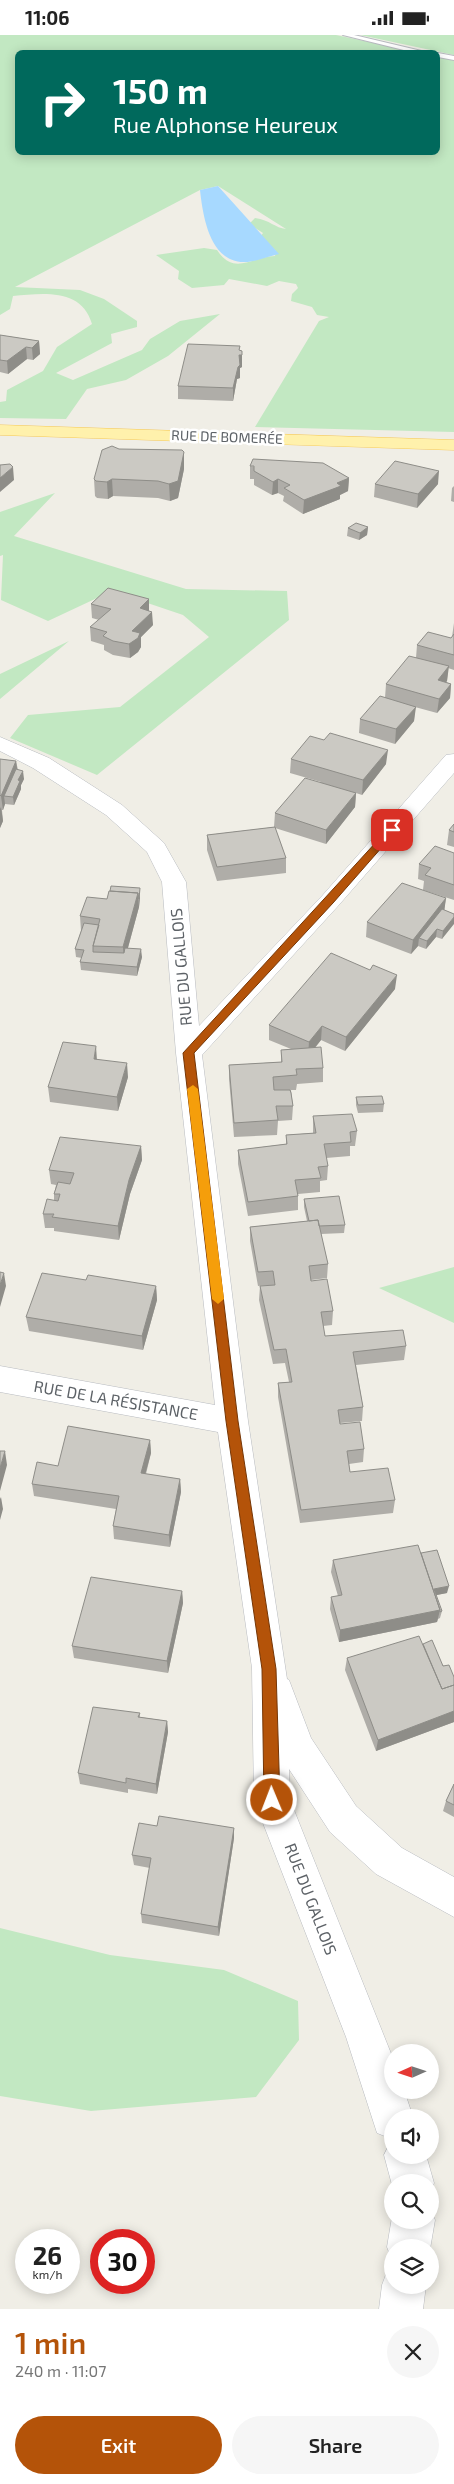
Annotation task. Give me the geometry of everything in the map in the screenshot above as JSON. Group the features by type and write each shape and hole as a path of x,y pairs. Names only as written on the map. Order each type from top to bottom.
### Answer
{"main road":[{"name":"RUE DE BOMERÉE","path":"0,430 454,445"}],"street":[{"name":"RUE DU GALLOIS","path":"0,743 42,763 114,810 156,848 174,882 189,1053 232,1421 269,1669 272,1800 366,2037 389,2109"},
{"path":"189,1053 330,901 454,760"},
{"name":"RUE DE LA RÉSISTANCE","path":"0,1379 232,1421"},
{"path":"269,1669 296,1748 343,1819 389,1861 454,1898"},
{"path":"401,2309 403,2294"}],"lane":[{"path":"346,35 414,50"},
{"path":"440,55 454,58"}],"green space":[{"path":"0,35 336,35 407,50 15,50 15,155 440,155 440,57 454,60 454,432 255,427 319,321 329,317 317,315 312,307 291,301 292,294 298,288 296,284 279,281 267,286 229,279 224,285 192,288 178,279 179,271 156,255 204,248 217,250 223,258 236,264 275,256 276,251 260,237 263,233 249,224 255,218 286,229 218,186 200,190 15,287 80,290 104,299 137,321 137,327 111,334 112,343 56,373 73,380 142,350 150,339 180,321 220,314 168,356 126,380 87,389 66,419 0,418 0,402 6,401 7,390 43,371 57,347 92,324 87,312 80,304 60,295 37,294 13,296 10,309 0,315"},
{"path":"360,35 454,35 454,55 440,52 440,50 430,50"},
{"path":"55,493 14,536 186,589 287,591 289,620 97,775 10,738 28,715 120,707 209,637 183,615 112,591 48,621 1,600 3,555 0,556 0,512"},
{"path":"69,641 0,699 0,674"},
{"path":"454,1267 454,1323 379,1288"},
{"path":"0,1928 110,1955 224,1970 298,2001 299,2040 256,2097 91,2111 0,2096"}],"water":[{"path":"218,186 279,254 245,262 233,260 216,247 206,225 200,190"}],"building":[{"path":"0,335 39,341 32,348 26,347 7,361 0,360"},
{"path":"188,344 240,346 239,350 242,351 242,355 239,355 240,365 233,388 178,386"},
{"path":"112,446 119,449 182,450 184,452 178,481 169,484 158,481 112,479 107,482 96,481 94,479 102,450"},
{"path":"253,459 323,463 349,478 337,483 341,486 304,500 284,488 290,485 278,479 273,482 254,471 254,466 250,466"},
{"path":"395,461 439,471 418,494 375,484"},
{"path":"10,464 13,467 0,478 0,465"},
{"path":"356,523 368,527 360,533 348,528"},
{"path":"108,588 149,599 140,608 152,612 132,631 140,633 138,638 129,644 113,641 103,636 107,632 90,627 111,609 91,604"},
{"path":"428,632 451,638 454,634 454,655 417,645"},
{"path":"409,656 449,666 438,680 451,684 439,699 386,684"},
{"path":"380,696 416,707 396,729 360,719"},
{"path":"330,733 388,750 363,780 291,759 310,736 324,740"},
{"path":"0,759 16,761 1,796 0,795"},
{"path":"16,769 23,771 13,797 4,796"},
{"path":"305,778 356,793 326,830 275,813"},
{"path":"454,824 454,832 449,830"},
{"path":"275,827 286,858 217,867 207,835"},
{"path":"435,846 454,853 454,885 425,875 431,868 419,864"},
{"path":"402,883 446,898 413,940 367,922"},
{"path":"111,886 140,888 139,899 138,893 110,891"},
{"path":"109,891 138,893 123,947 93,946 100,919 80,916 87,897 107,899"},
{"path":"442,909 454,914 454,917 443,931 437,929 427,941 419,938"},
{"path":"84,923 99,925 93,952 124,953 125,948 141,949 137,967 80,962 84,950 75,949"},
{"path":"331,953 370,970 373,965 397,975 346,1037 322,1026 309,1042 269,1025"},
{"path":"63,1042 96,1046 94,1059 127,1063 117,1097 48,1087"},
{"path":"321,1047 323,1068 296,1069 297,1075 273,1077 274,1090 290,1090 293,1106 276,1106 278,1120 234,1123 229,1065 282,1062 281,1050"},
{"path":"382,1096 384,1104 358,1105 356,1097"},
{"path":"352,1114 357,1131 350,1132 351,1142 324,1144 328,1166 318,1167 321,1178 295,1180 298,1196 248,1202 238,1150 287,1144 286,1135 316,1133 313,1116"},
{"path":"60,1137 141,1146 129,1180 118,1226 52,1217 54,1214 43,1214 47,1199 58,1201 60,1194 54,1194 58,1182 70,1184 74,1173 49,1170"},
{"path":"339,1196 345,1225 319,1226 318,1220 309,1221 304,1199"},
{"path":"318,1220 328,1264 309,1266 311,1281 327,1279 333,1311 321,1312 325,1336 403,1330 406,1346 353,1352 363,1407 338,1410 340,1424 360,1422 364,1449 347,1451 350,1472 388,1468 395,1500 301,1510 278,1383 292,1382 286,1349 274,1350 260,1286 275,1285 273,1271 258,1272 250,1227"},
{"path":"0,1272 4,1273 0,1285"},
{"path":"42,1273 86,1280 88,1275 156,1286 142,1336 26,1317"},
{"path":"68,1426 150,1440 141,1473 180,1479 169,1535 113,1526 119,1496 32,1484 37,1462 58,1466"},
{"path":"0,1451 5,1451 0,1468"},
{"path":"418,1545 440,1610 340,1630 331,1597 342,1595 333,1560"},
{"path":"437,1550 449,1586 434,1589 442,1611 440,1612 421,1553"},
{"path":"91,1577 182,1591 167,1661 72,1646"},
{"path":"419,1636 442,1689 454,1685 454,1711 378,1740 347,1658"},
{"path":"432,1640 443,1666 449,1665 454,1677 454,1685 442,1689 423,1644"},
{"path":"93,1707 140,1713 138,1717 167,1721 156,1784 126,1778 126,1783 78,1773"},
{"path":"454,1784 454,1805 446,1801"},
{"path":"159,1816 234,1828 218,1927 141,1914 151,1858 132,1855 139,1823 157,1826"}],"slow traffic":[{"path":"193,1089 218,1299"}],"route":[{"path":"272,1800 269,1669 232,1421 189,1053 330,901 392,830"}]}
